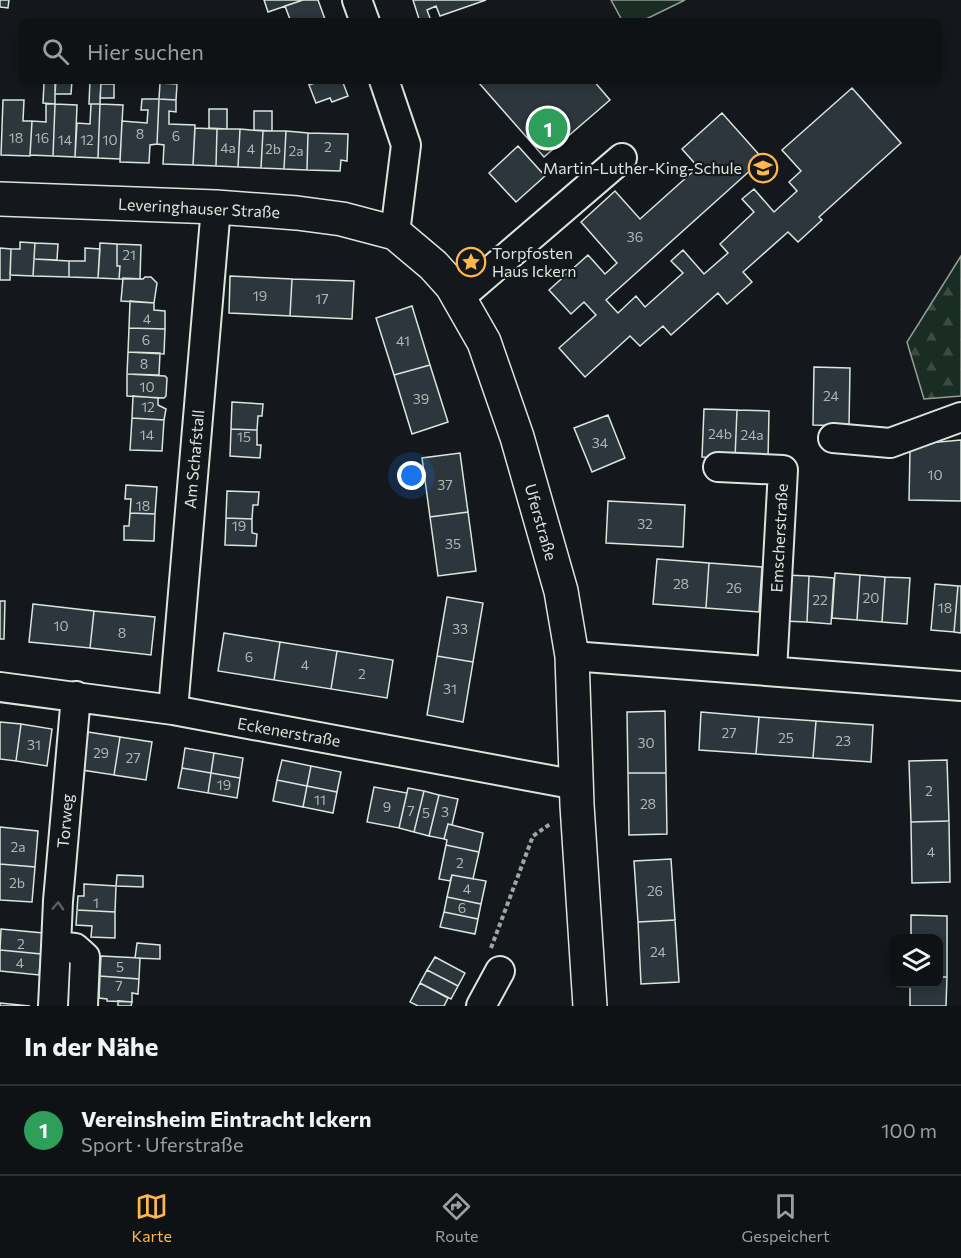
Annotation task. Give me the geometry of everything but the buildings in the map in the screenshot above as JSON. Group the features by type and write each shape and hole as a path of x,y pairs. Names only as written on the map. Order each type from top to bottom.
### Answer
{"main road":[{"name":"Leveringhauser Straße","path":"0,199 216,207 297,213 342,219 395,233"},
{"name":"Uferstraße","path":"395,233 433,265 452,286 484,342 517,436 561,591 572,656 577,795 590,1006"}],"street":[{"path":"357,0 364,18"},
{"path":"385,84 406,145 395,233"},
{"path":"459,298 622,158"},
{"name":"Am Schafstall","path":"173,710 216,207"},
{"path":"833,438 890,443 961,417"},
{"name":"Emscherstraße","path":"718,467 783,470 772,671"},
{"path":"572,656 961,686"},
{"name":"Eckenerstraße","path":"0,687 173,710 577,795"},
{"name":"Torweg","path":"53,1006 58,901 76,696"},
{"path":"56,946 75,948 85,957 83,1006"},
{"path":"481,1006 500,971"}],"path":[{"path":"500,971 488,953 533,836 577,795"}],"green space":[{"path":"611,0 685,0 648,18 621,18"},
{"path":"961,256 961,396 924,399 907,342"}],"place":[{"name":"Vereinsheim Eintracht Ickern","path":"548,128"},
{"name":"Martin-Luther-King-Schule","path":"763,168"},
{"name":"Torpfosten Haus Ickern","path":"471,262"}]}
